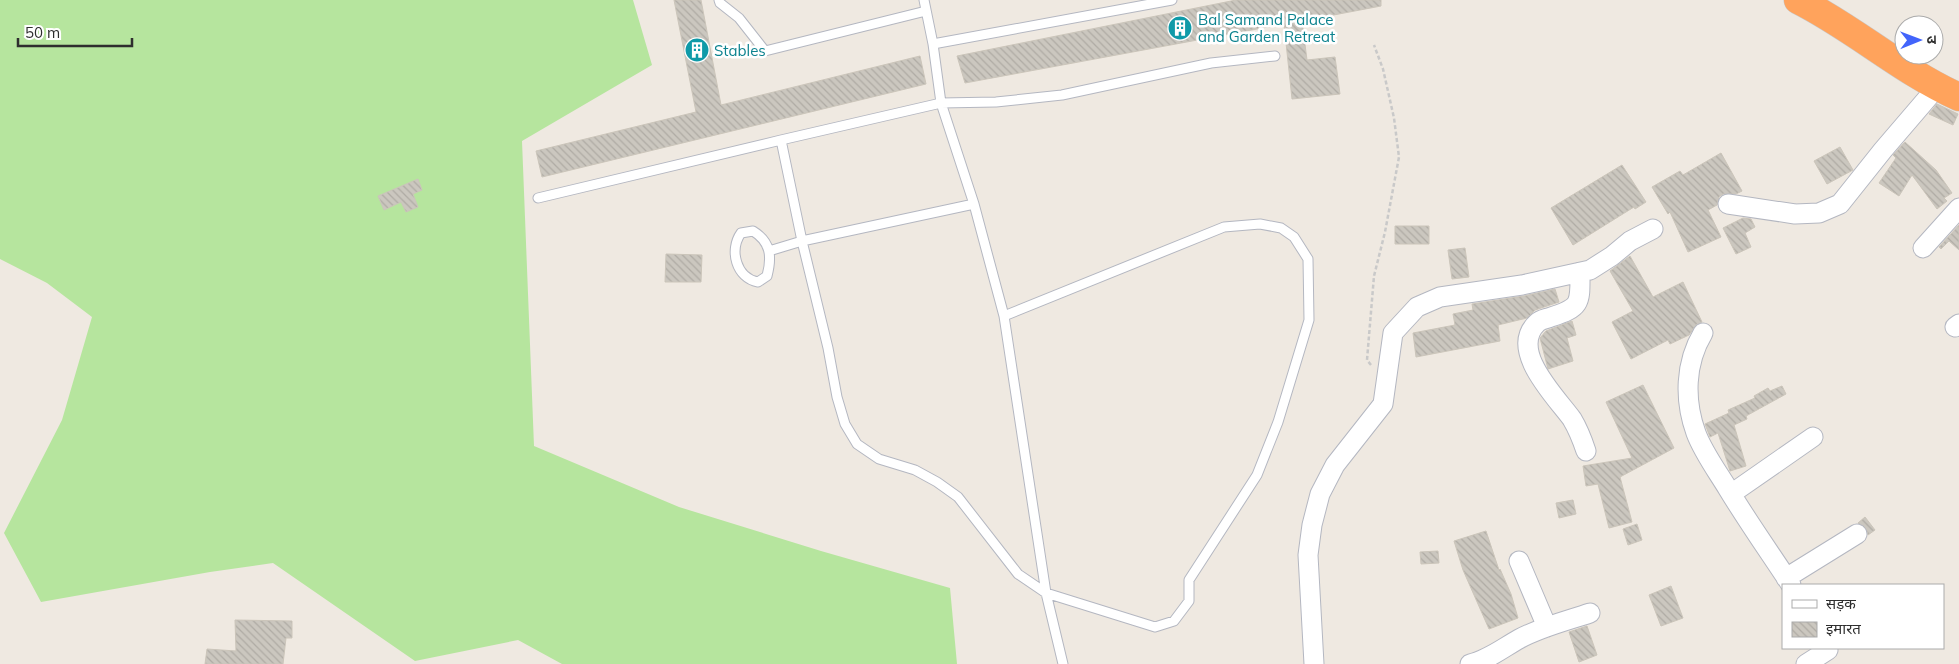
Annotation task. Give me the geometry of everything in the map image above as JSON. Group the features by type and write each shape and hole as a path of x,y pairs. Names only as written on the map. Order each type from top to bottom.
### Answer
{"highway":[{"path":"1798,0 1834,20 1880,52 1948,92"}],"street":[{"path":"1728,204 1795,214 1819,213 1840,204 1948,92"},
{"path":"1923,248 1959,208"},
{"path":"1314,664 1308,556 1312,525 1324,487 1335,464 1374,418 1383,404 1393,333 1417,307 1440,297 1522,285 1590,270 1612,256 1630,241 1653,228"},
{"path":"1580,272 1578,303 1570,311 1540,320 1532,328 1528,338 1529,355 1541,380 1573,421 1586,450"},
{"path":"1703,333 1692,355 1689,368 1689,400 1696,434 1751,528 1788,582 1857,534"},
{"path":"1731,494 1813,437"},
{"path":"1519,561 1547,627"},
{"path":"1475,663 1547,627 1590,613"},
{"path":"1806,664 1828,649"}],"lane":[{"path":"719,0 720,3 740,18 765,51 926,11"},
{"path":"924,0 933,44 941,103 974,204 1004,316 1046,593 1063,664"},
{"path":"933,44 1172,0"},
{"path":"538,198 941,103 996,102 1062,95 1211,63 1275,56"},
{"path":"781,140 802,241 828,348 837,397 845,424 857,444 879,459 915,470 937,482 958,497 1018,574 1046,593 1155,627 1174,621 1189,601 1189,580 1257,475 1278,422 1309,320 1308,259 1294,237 1281,228 1260,224 1224,227 1004,316"},
{"path":"769,251 802,241 974,204"},
{"path":"753,232 763,237 769,251 771,262 767,276 758,282 748,280 740,271 736,255 736,242 741,234 753,232"}],"path":[{"path":"1374,45 1383,69 1394,118 1399,157 1386,232 1374,276 1367,360 1387,386"}],"green space":[{"path":"0,0 633,0 652,65 522,141 534,446 679,507 950,588 957,664 562,664 518,640 415,661 273,563 210,572 41,602 4,533 62,420 92,317 47,283 0,259"}],"building":[{"path":"674,0 701,0 721,105 920,56 926,84 542,177 536,151 696,112"},
{"name":"Bal Samand Palace and Garden Retreat","path":"1236,0 1381,0 1381,6 1302,21 1307,60 1335,57 1340,94 1292,99 1284,24 965,83 957,56"},
{"path":"1937,104 1958,114 1953,125 1929,114"},
{"path":"1905,142 1936,170 1952,193 1944,198 1947,201 1937,209 1912,175 1899,196 1879,183 1896,158 1893,155"},
{"path":"1840,147 1853,170 1827,184 1814,161"},
{"path":"1721,153 1742,191 1736,194 1723,194 1719,197 1717,205 1708,210 1721,237 1688,252 1670,212 1668,214 1652,187 1680,171 1683,175"},
{"path":"1622,165 1646,202 1635,209 1634,207 1573,245 1551,208"},
{"path":"418,179 422,190 413,194 418,207 406,212 401,202 384,210 378,196"},
{"path":"1743,218 1751,219 1755,227 1745,233 1751,247 1736,254 1723,228"},
{"path":"1959,225 1959,250 1949,241 1941,249 1939,247"},
{"path":"1395,226 1429,226 1429,244 1395,244"},
{"path":"1465,248 1469,277 1452,279 1448,250"},
{"path":"666,254 702,255 701,282 665,282"},
{"path":"1630,256 1653,297 1683,282 1702,322 1697,324 1689,335 1670,344 1668,340 1631,359 1612,322 1633,311 1610,271"},
{"path":"1555,289 1559,302 1535,310 1527,318 1498,325 1500,341 1416,357 1413,333 1455,325 1453,314 1473,310 1472,304"},
{"path":"1572,321 1576,335 1567,338 1573,361 1548,369 1540,338 1546,331"},
{"path":"1643,385 1674,448 1620,477 1632,522 1609,528 1598,484 1586,486 1583,466 1632,458 1606,402"},
{"path":"1782,386 1786,394 1746,416 1747,419 1734,425 1746,466 1730,471 1718,433 1710,437 1705,424 1729,413 1728,410 1755,398 1754,396 1768,388 1770,391"},
{"path":"1573,500 1576,514 1559,518 1556,503"},
{"path":"1865,517 1875,530 1868,535 1866,528 1858,523"},
{"path":"1637,524 1642,540 1628,545 1623,529"},
{"path":"1486,531 1499,570 1511,594 1518,618 1489,629 1463,570 1454,541"},
{"path":"1438,551 1439,563 1421,564 1420,552"},
{"path":"1671,586 1683,618 1661,626 1649,595"},
{"path":"235,620 292,621 292,638 286,638 283,664 205,664 207,649 236,651"},
{"path":"1587,626 1597,655 1579,662 1569,632"}],"place":[{"name":"Bal Samand Palace and Garden Retreat","path":"1180,28"},
{"name":"Stables","path":"697,50"}]}
